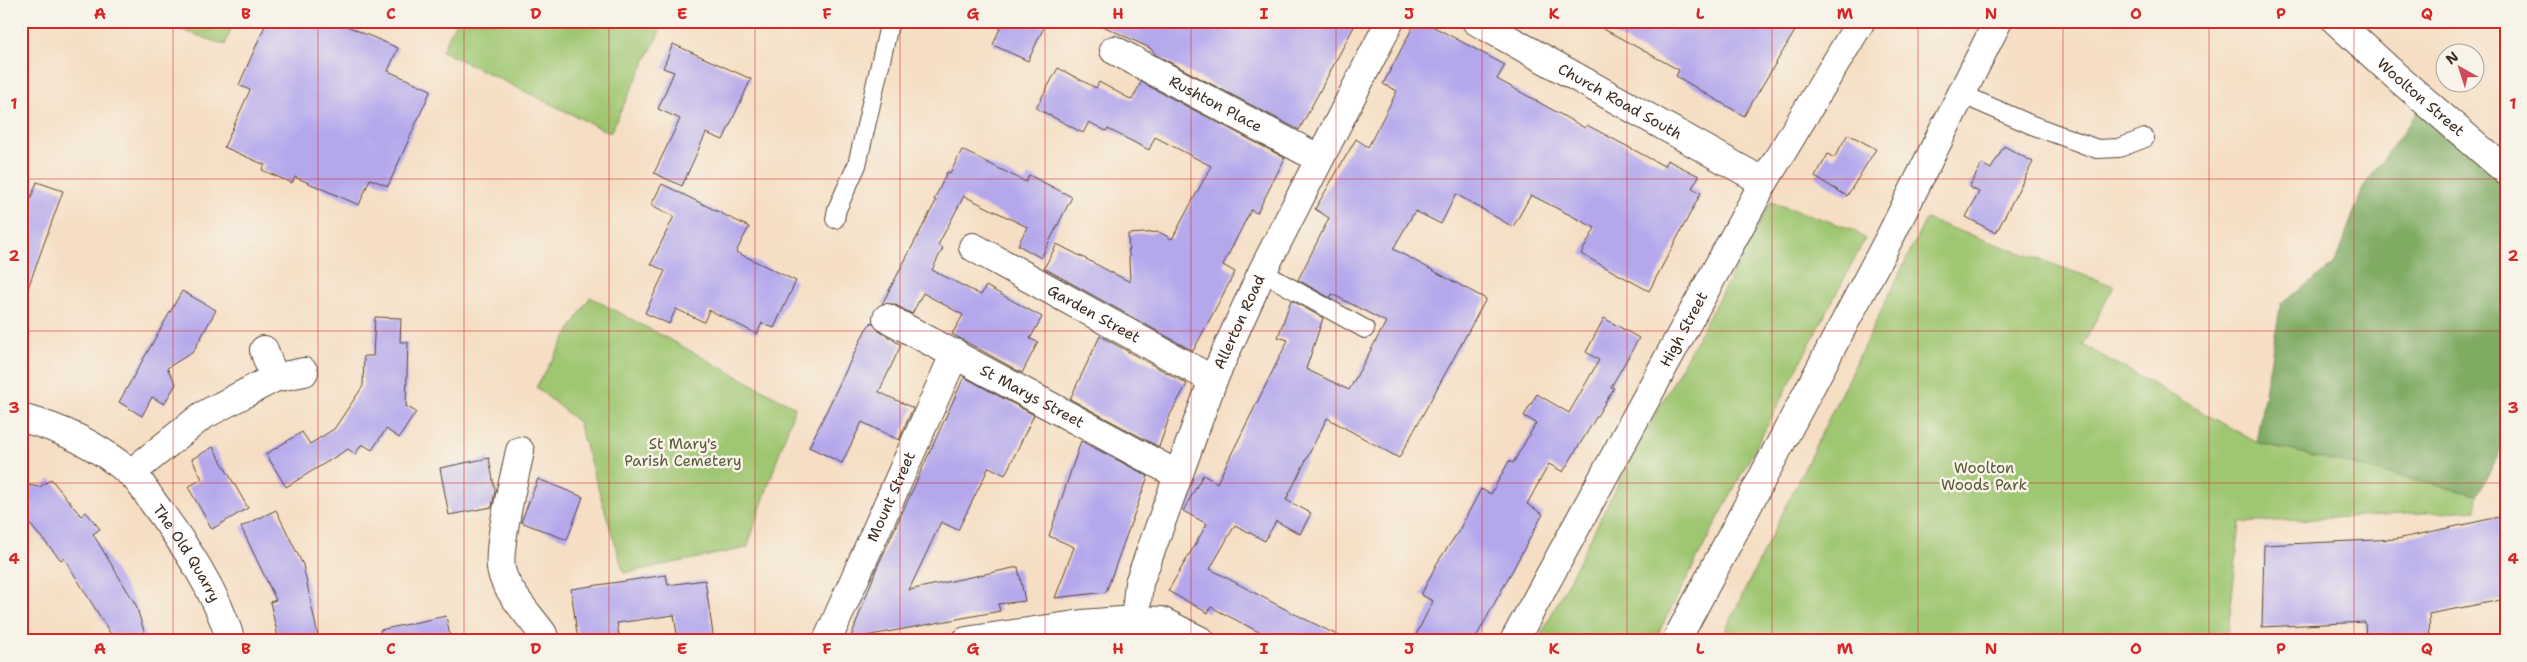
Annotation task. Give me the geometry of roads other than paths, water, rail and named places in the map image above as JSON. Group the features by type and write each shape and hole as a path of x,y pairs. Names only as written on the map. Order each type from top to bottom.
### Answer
{"street":[{"name":"Allerton Road","path":"1134,630 1139,583 1213,380 1262,272 1318,158 1390,21"},
{"name":"Church Road South","path":"1476,21 1764,182"},
{"name":"High Street","path":"1514,641 1764,182 1861,21"},
{"name":"Woolton Street","path":"2336,21 2398,78 2506,171"},
{"path":"1676,641 1891,235 1961,94 1993,23"},
{"name":"Rushton Place","path":"1114,50 1318,158"},
{"name":"Garden Street","path":"974,247 1213,380"},
{"name":"St Marys Street","path":"887,318 1178,475"},
{"path":"264,350 274,378"},
{"name":"Mount Street","path":"827,641 955,354"},
{"path":"131,473 202,416 274,378 304,372"},
{"name":"The Old Quarry","path":"21,418 51,425 94,446 131,473 181,540 222,613 231,641"},
{"path":"520,451 501,551 502,572 511,590 543,634 545,641"},
{"path":"966,641 1082,624 1134,630 1161,620 1201,641"}],"lane":[{"path":"835,219 837,209 857,164 890,21"},
{"path":"1961,94 2032,125 2097,149 2119,148 2145,138"},
{"path":"1262,272 1365,329"}],"park label":[{"name":"St Mary's Parish Cemetery","path":"683,452"},
{"name":"Woolton Woods Park","path":"1984,476"}]}
